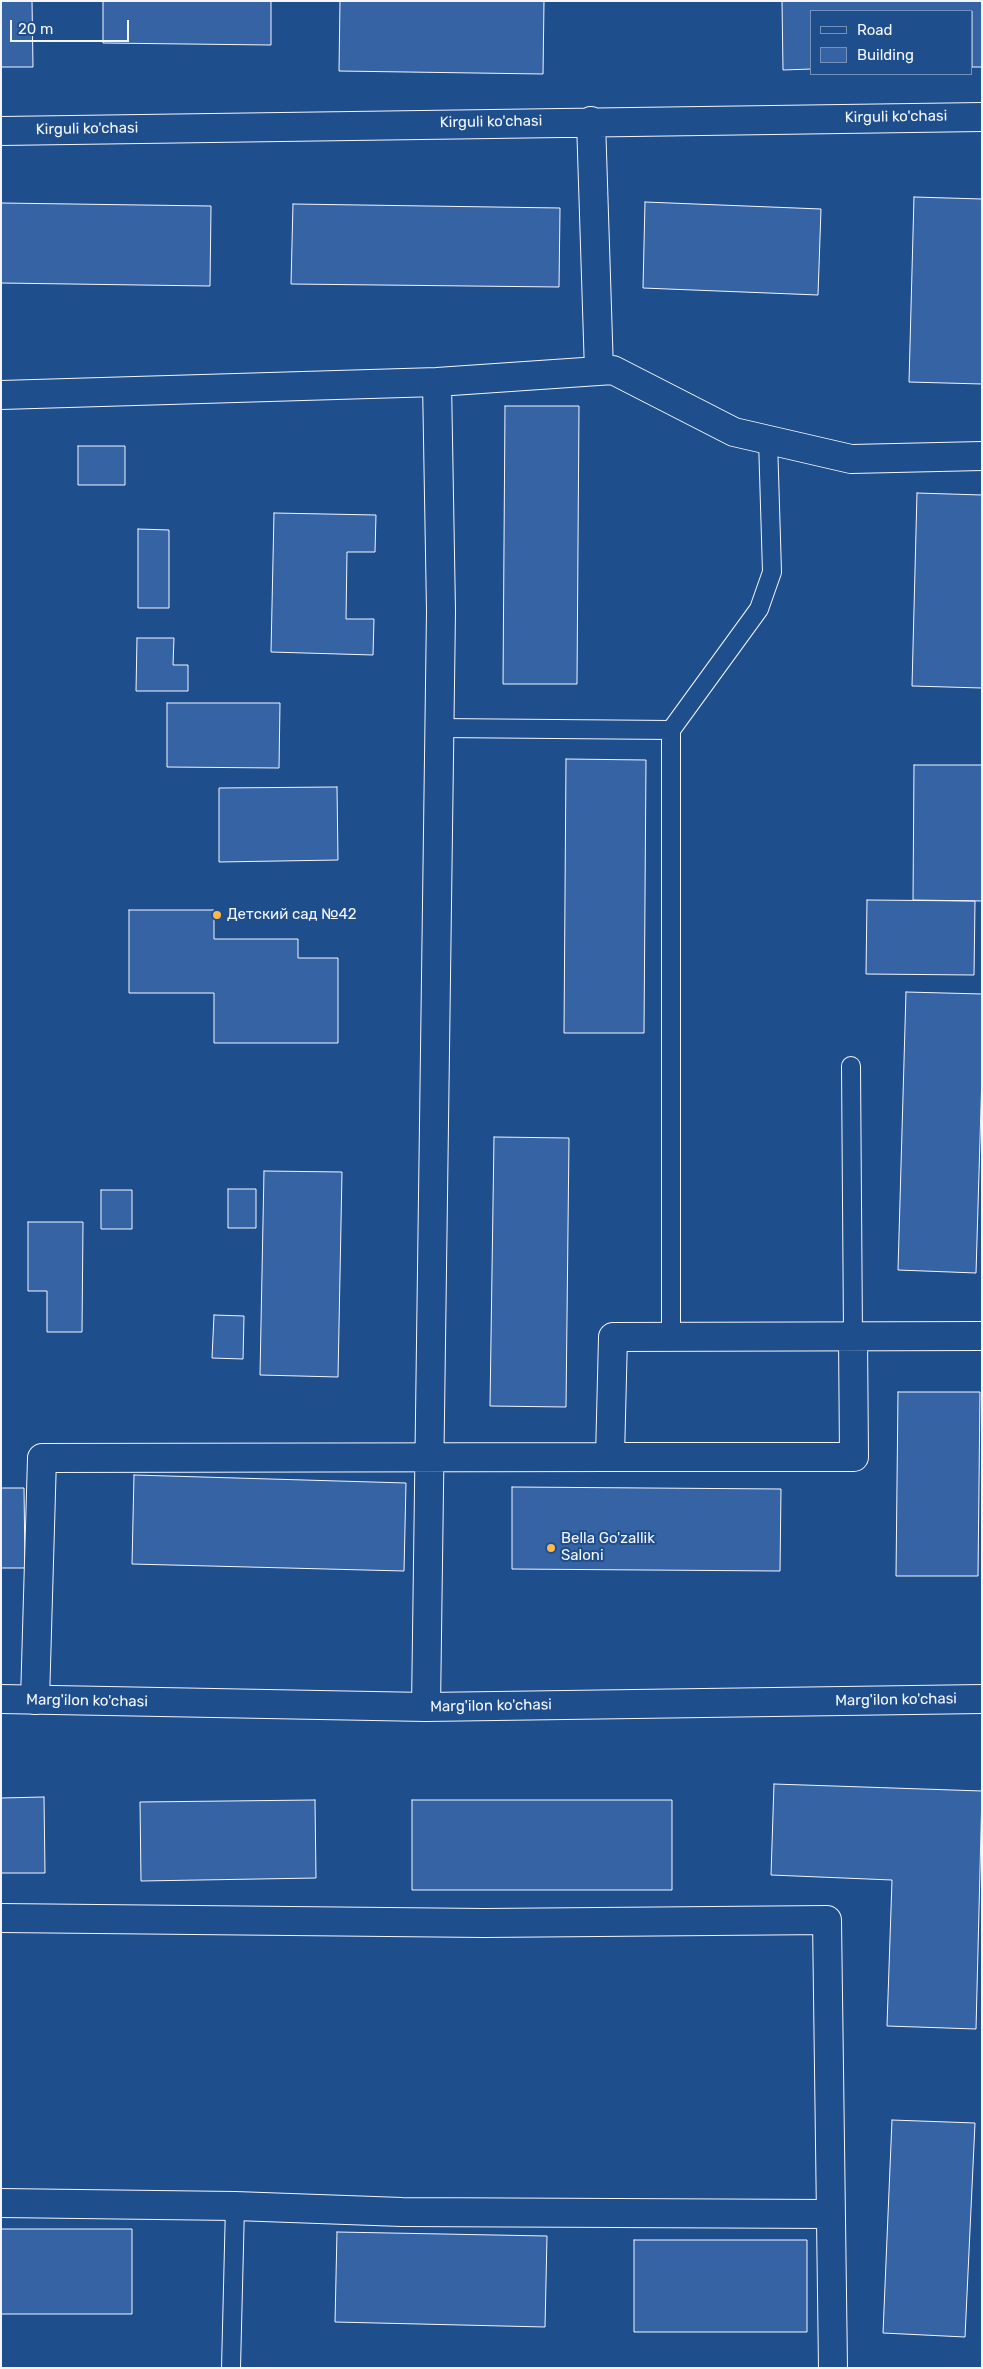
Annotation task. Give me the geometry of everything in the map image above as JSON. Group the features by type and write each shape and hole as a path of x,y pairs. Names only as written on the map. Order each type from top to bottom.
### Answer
{"street":[{"name":"Kirguli ko'chasi","path":"1,131 591,121 982,117"},
{"path":"591,121 599,372"},
{"path":"1,395 437,382 613,370 734,432 768,440 852,459 982,456"},
{"path":"426,1708 441,611 437,382"},
{"path":"35,1700 42,1458 854,1457 853,1336"},
{"path":"610,1457 613,1337 982,1336"},
{"name":"Marg'ilon ko'chasi","path":"1,1699 426,1708 982,1699"},
{"path":"1,1918 474,1923 827,1920 833,2368"},
{"path":"1,2203 235,2206 402,2212 830,2214"}],"lane":[{"path":"670,1337 670,730 759,609 772,572 768,440"},
{"path":"439,728 670,730"},
{"path":"852,1066 853,1336"},
{"path":"231,2368 235,2206"}],"building":[{"path":"1,1 32,1 33,67 1,67"},
{"path":"103,1 271,1 271,45 103,43"},
{"path":"340,1 544,1 543,74 339,71"},
{"path":"782,1 982,1 982,67 973,67 973,10 810,10 810,69 783,70"},
{"path":"914,197 982,199 982,384 909,382"},
{"path":"645,202 821,209 818,295 643,288"},
{"path":"1,203 211,206 210,286 1,283"},
{"path":"293,204 560,208 559,287 291,284"},
{"path":"505,406 579,406 577,684 503,684"},
{"path":"78,446 125,446 125,485 78,485"},
{"path":"917,493 982,495 982,688 912,686"},
{"path":"274,513 376,515 375,552 347,552 346,619 374,619 373,655 271,652"},
{"path":"138,529 169,530 169,608 138,608"},
{"path":"137,638 174,638 173,665 188,665 188,691 136,691"},
{"path":"167,703 280,703 279,768 167,767"},
{"path":"566,759 646,760 644,1033 564,1033"},
{"path":"914,765 982,765 982,901 913,900"},
{"path":"337,787 338,860 219,862 219,788"},
{"path":"867,900 975,901 974,975 866,974"},
{"path":"129,910 214,910 214,939 298,939 298,958 338,958 338,1043 214,1043 214,993 129,993"},
{"path":"906,992 982,994 982,1073 976,1273 898,1270"},
{"path":"494,1137 569,1138 566,1407 490,1406"},
{"path":"264,1171 342,1172 338,1377 260,1375"},
{"path":"228,1189 256,1189 256,1228 228,1228"},
{"path":"101,1190 132,1190 132,1229 101,1229"},
{"path":"28,1222 83,1222 82,1332 47,1332 47,1291 28,1291"},
{"path":"214,1315 244,1316 243,1359 212,1358"},
{"path":"898,1392 980,1392 978,1576 896,1576"},
{"path":"134,1475 406,1483 404,1571 132,1564"},
{"path":"512,1487 781,1489 780,1571 512,1569"},
{"path":"1,1488 24,1488 25,1568 1,1568"},
{"path":"774,1784 982,1791 976,2029 887,2026 892,1880 771,1875"},
{"path":"44,1797 45,1873 1,1873 1,1798"},
{"path":"315,1800 316,1878 141,1881 140,1802"},
{"path":"412,1800 672,1800 672,1890 412,1890"},
{"path":"892,2120 975,2123 965,2337 883,2333"},
{"path":"1,2229 132,2229 132,2314 1,2314"},
{"path":"337,2232 547,2236 545,2327 335,2322"},
{"path":"634,2240 807,2240 807,2332 634,2332"}],"place":[{"name":"Детский сад №42","path":"217,915"},
{"name":"Bella Go'zallik Saloni","path":"551,1548"}]}
